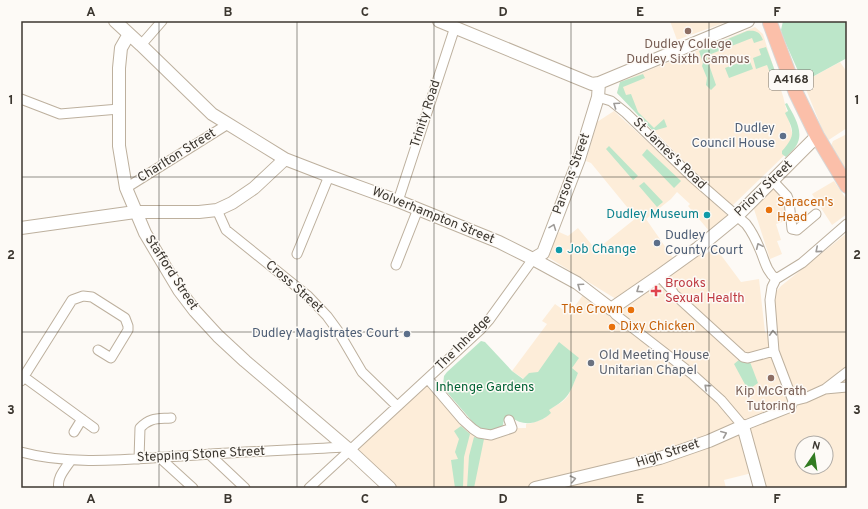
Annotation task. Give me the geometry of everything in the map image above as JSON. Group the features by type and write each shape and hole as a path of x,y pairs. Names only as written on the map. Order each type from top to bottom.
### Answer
{"main road":[{"name":"Wolverhampton Street","path":"115,21 141,44 212,114 285,159 398,201 477,233 533,259 577,283 611,309"},
{"path":"439,21 592,84 599,83 748,21"},
{"name":"A4168","path":"768,22 796,93 818,136 847,186"},
{"name":"Stafford Street","path":"129,34 122,48 119,68 119,146 126,188 145,233 163,265 195,311 218,336 245,361 348,448 390,488"},
{"name":"Parsons Street","path":"533,259 543,253 578,161 598,97 599,83"},
{"name":"Priory Street","path":"611,309 698,248 737,216 818,136"},
{"path":"21,228 135,212 199,212 217,210 232,203 254,188 285,159"},
{"path":"743,426 760,488"},
{"name":"High Street","path":"535,488 660,458 708,441 743,426"}],"street":[{"path":"141,44 162,21"},
{"name":"Trinity Road","path":"398,201 455,27"},
{"name":"St James's Road","path":"598,97 616,104 691,176 727,209 737,216 753,233 767,269 776,279"},
{"path":"21,99 60,114 119,109"},
{"name":"Charlton Street","path":"126,188 228,124"},
{"path":"298,254 329,176"},
{"path":"772,180 787,196 789,201 792,229 796,230 816,214"},
{"path":"396,266 418,209"},
{"name":"Cross Street","path":"217,210 226,230 308,296 327,316 338,331 362,372 397,406"},
{"path":"793,398 774,351 770,300 772,287 776,279 802,263 847,224"},
{"name":"The Inhedge","path":"309,488 348,448 428,379 489,320 533,259"},
{"path":"659,276 674,294 743,357 748,358 774,351"},
{"path":"94,428 22,379 72,300 83,296 92,296 125,318 128,326 128,330 111,358 98,350"},
{"name":"Wolverhampton Street","path":"611,309 616,315 692,374 720,400 743,426"},
{"name":"High Street","path":"743,426 791,407 793,398 804,398 825,389 847,372"},
{"path":"428,379 463,420 479,433 491,435 512,428 509,420"},
{"name":"High Street","path":"825,389 847,387"},
{"path":"139,459 140,428 145,422 151,419 171,418"},
{"path":"74,432 82,419"},
{"name":"Stepping Stone Street","path":"21,452 39,457 70,460 139,459 209,454 348,448"},
{"path":"209,454 245,488"},
{"path":"159,457 193,488"},
{"path":"59,488 59,479 70,460"}],"shaded area":[{"name":"Dudley College Dudley Sixth Campus","path":"670,21 729,21 677,40"},
{"path":"755,27 763,34 783,96 795,145 731,207 714,192 617,93 620,82"},
{"path":"840,62 847,72 847,128 827,141 803,82"},
{"path":"614,111 728,216 710,232 688,206 690,204 677,192 671,199 646,219 673,258 616,299 546,256 559,232 568,236 578,228 596,250 636,218 591,163 586,161 597,122"},
{"path":"847,134 847,166 843,168 830,148 833,141"},
{"path":"834,181 847,200 847,214 832,225 812,194"},
{"path":"773,187 787,204 788,220 776,224 781,240 777,241 782,254 770,259 753,206"},
{"path":"847,233 847,488 760,488 756,472 724,480 726,488 390,488 350,450 428,379 473,429 526,428 526,424 545,418 548,410 562,402 568,396 578,373 524,379 512,371 547,324 542,321 555,304 569,314 583,295 608,312 703,250 706,254 715,247 741,282 759,279 765,332 773,337 775,293 781,286"}],"green space":[{"path":"783,21 847,21 847,58 803,82 782,35 781,30"},
{"path":"747,31 757,32 763,40 754,43 752,38 706,56 716,85 711,90 706,85 707,78 702,66 703,63 699,51"},
{"path":"766,47 775,71 770,73 767,65 756,69 753,58 761,55 759,49"},
{"path":"749,59 753,69 729,78 725,68"},
{"path":"643,74 645,78 623,87 626,95 631,94 638,112 654,128 664,119 667,127 653,131 617,93 620,82"},
{"path":"787,103 797,122 799,137 796,146 786,157 782,154 782,151 790,141 792,133 792,129 785,113 788,111 785,104"},
{"path":"609,146 638,176 633,180 606,149"},
{"path":"647,149 681,181 674,188 642,155"},
{"path":"644,182 663,202 657,207 639,186"},
{"name":"Inhenge Gardens","path":"481,341 485,342 512,371 523,379 529,373 538,372 559,342 579,358 572,368 578,373 568,395 565,399 549,410 551,413 537,422 526,423 511,417 504,419 501,428 488,431 478,428 445,390 443,385 444,376 447,372"},
{"path":"740,359 745,362 750,362 758,383 748,390 734,364"},
{"path":"461,426 470,434 464,457 463,488 455,488 451,460 458,459 455,452 459,439 454,431"},
{"path":"474,437 484,439 474,488 467,488 469,456"}],"place":[{"name":"Dudley College Dudley Sixth Campus","path":"688,31"},
{"name":"Dudley Council House","path":"783,136"},
{"name":"Saracen's Head","path":"769,210"},
{"name":"Dudley Museum","path":"707,215"},
{"name":"Dudley County Court","path":"657,243"},
{"name":"Job Change","path":"559,250"},
{"name":"Brooks Sexual Health","path":"656,291"},
{"name":"The Crown","path":"631,310"},
{"name":"Dixy Chicken","path":"612,327"},
{"name":"Dudley Magistrates Court","path":"407,334"},
{"name":"Old Meeting House Unitarian Chapel","path":"591,363"},
{"name":"Kip McGrath Tutoring","path":"771,378"}]}
